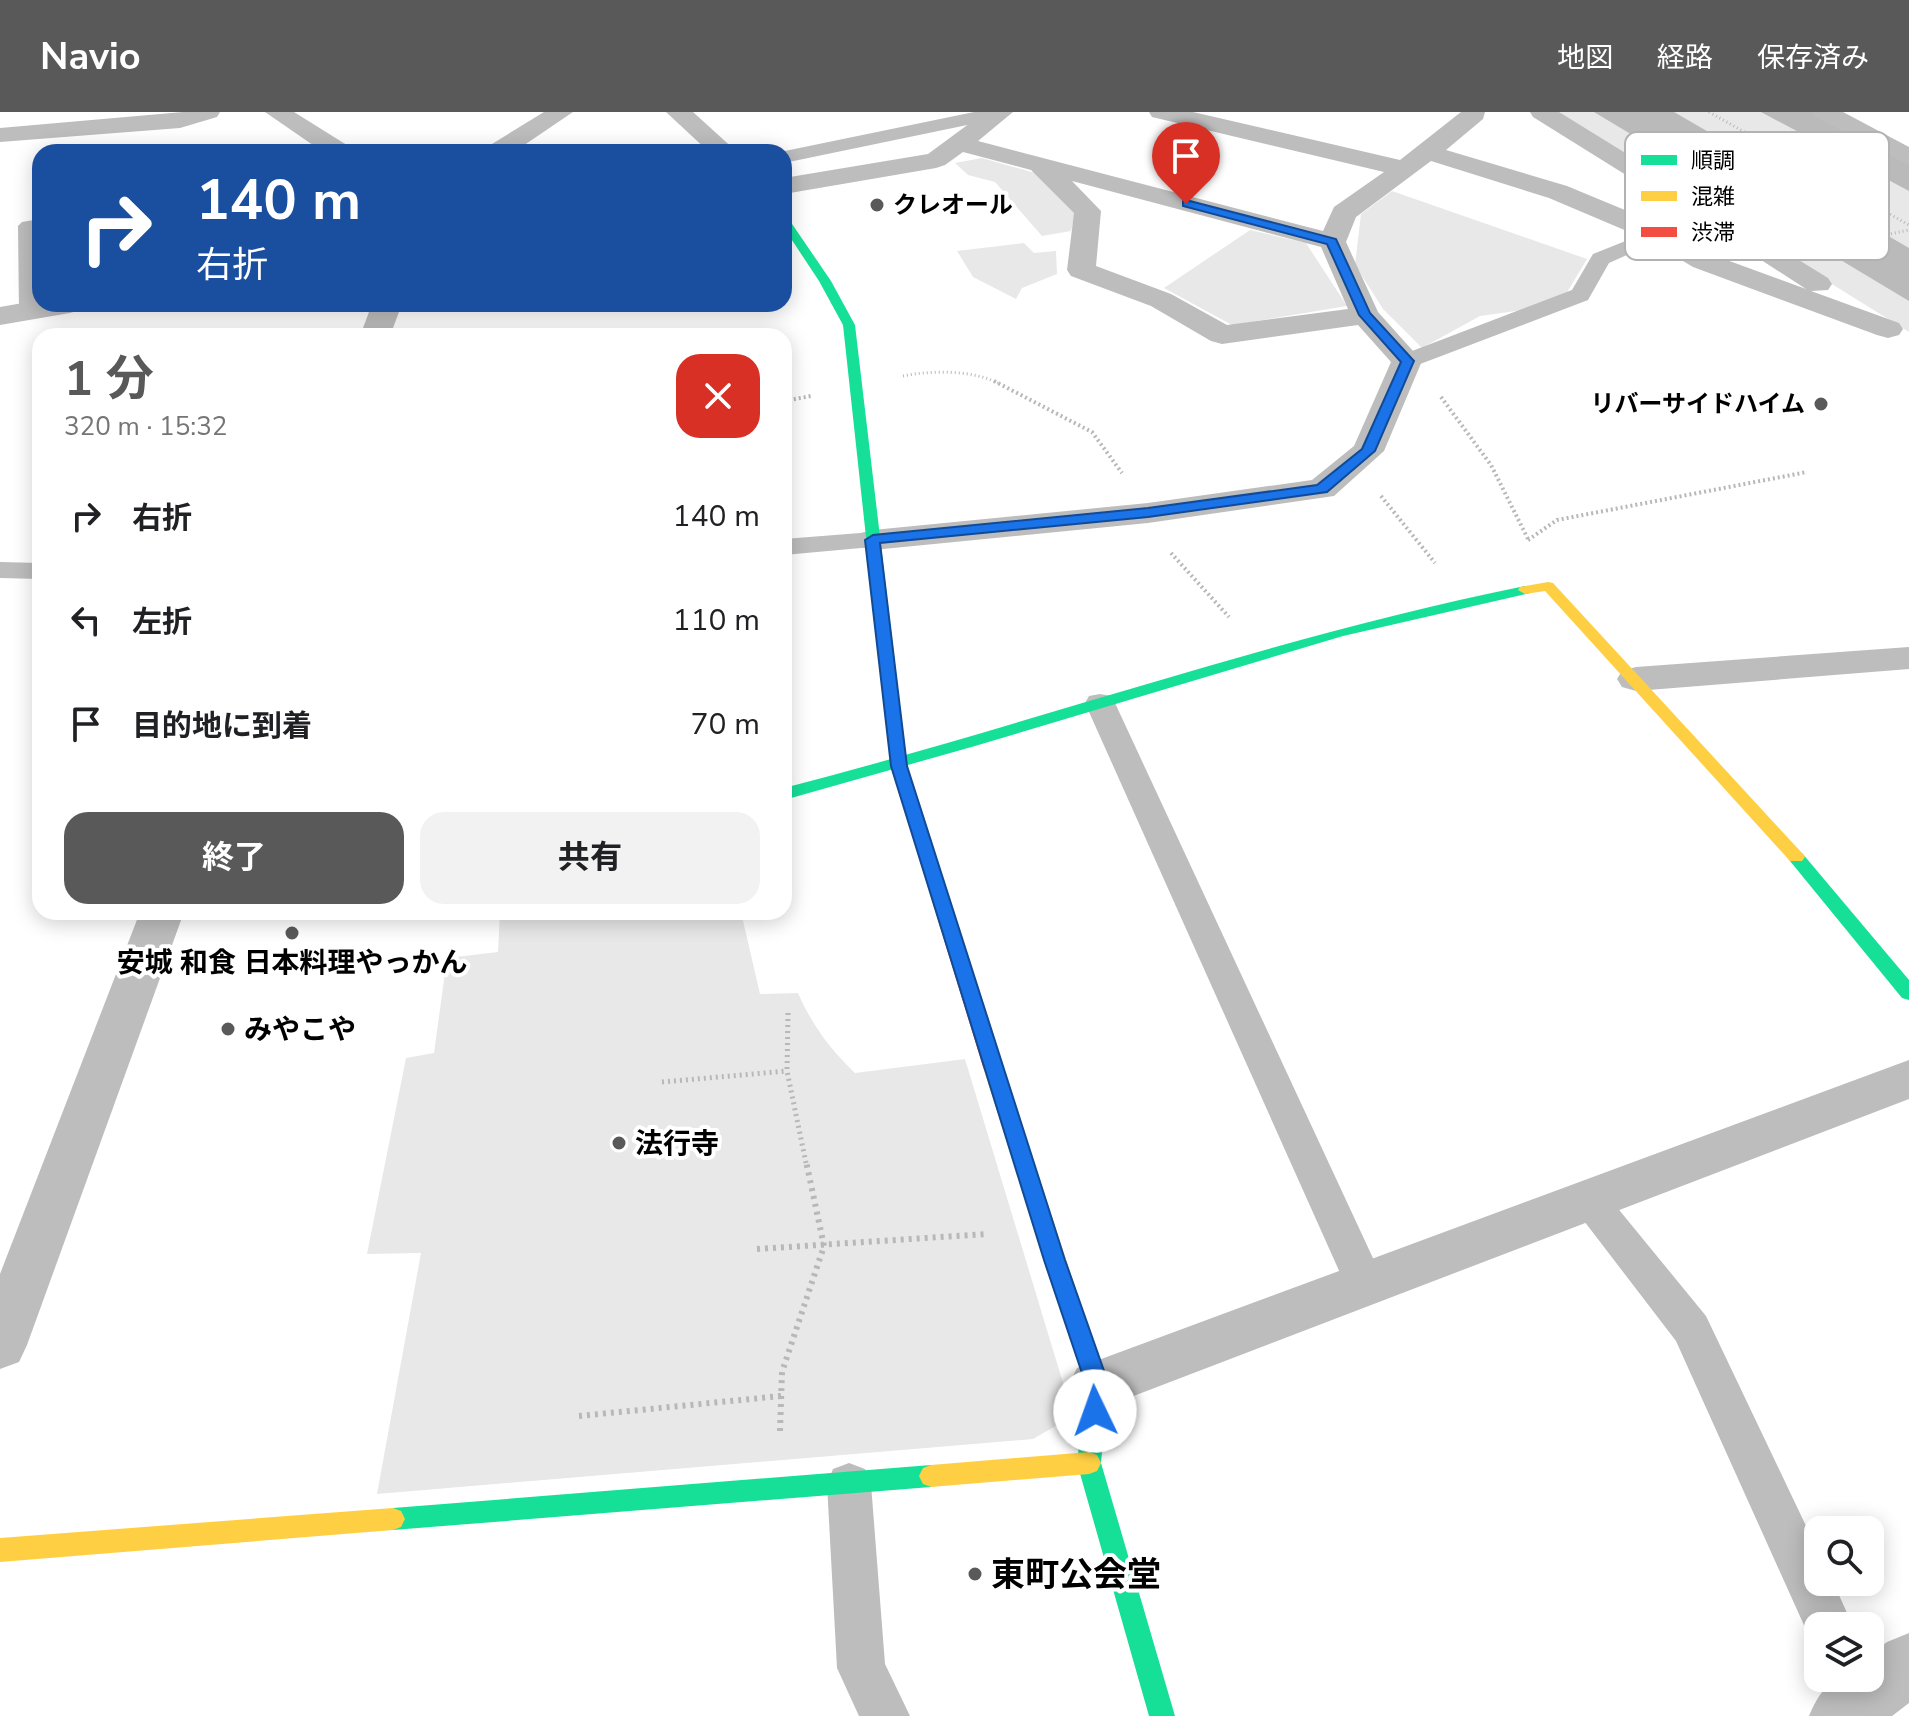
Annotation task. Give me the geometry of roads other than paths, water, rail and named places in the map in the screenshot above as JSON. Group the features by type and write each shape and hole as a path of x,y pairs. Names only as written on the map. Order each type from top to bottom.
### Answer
{"street":[{"path":"0,135 180,121 208,112"},
{"path":"277,112 328,144"},
{"path":"509,144 561,112"},
{"path":"678,112 715,144"},
{"path":"792,185 936,160 1001,112"},
{"path":"1161,112 1405,169"},
{"path":"873,540 1148,513 1322,489 1368,451 1407,361 1365,315 1332,242 1344,213 1474,114 1467,112"},
{"path":"1542,112 1625,163"},
{"path":"1824,112 1862,132"},
{"path":"957,143 1332,242"},
{"path":"1889,146 1909,157"},
{"path":"1427,152 1558,192 1625,220"},
{"path":"1041,166 1088,211 1081,270 1161,300 1222,335 1365,315"},
{"path":"792,232 825,281 849,325 899,766 1097,1385 1089,1463 1162,1716"},
{"path":"1701,260 1898,336"},
{"path":"1780,260 1898,336"},
{"path":"0,316 30,309"},
{"path":"792,792 899,766 1262,653 1467,601 1548,586 1636,679 1841,908 1909,993"},
{"path":"1636,679 1909,658"},
{"path":"0,1345 159,920"},
{"path":"1097,1385 1909,1079"},
{"path":"0,1550 1089,1463"}],"lane":[{"path":"792,155 1001,112"},
{"path":"30,309 29,226 32,226"},
{"path":"1407,361 1580,295 1601,259 1625,248"},
{"path":"792,546 873,540"},
{"path":"0,570 32,571"},
{"path":"1100,703 1365,1284"},
{"path":"1588,1200 1691,1329 1822,1612"},
{"path":"849,1484 861,1668 885,1716"}],"place":[{"name":"クレオール","path":"877,205"},
{"name":"リバーサイドハイム","path":"1821,404"},
{"name":"安城 和食 日本料理やっかん","path":"292,933"},
{"name":"みやこや","path":"228,1029"},
{"name":"法行寺","path":"619,1143"},
{"name":"東町公会堂","path":"975,1574"}]}
